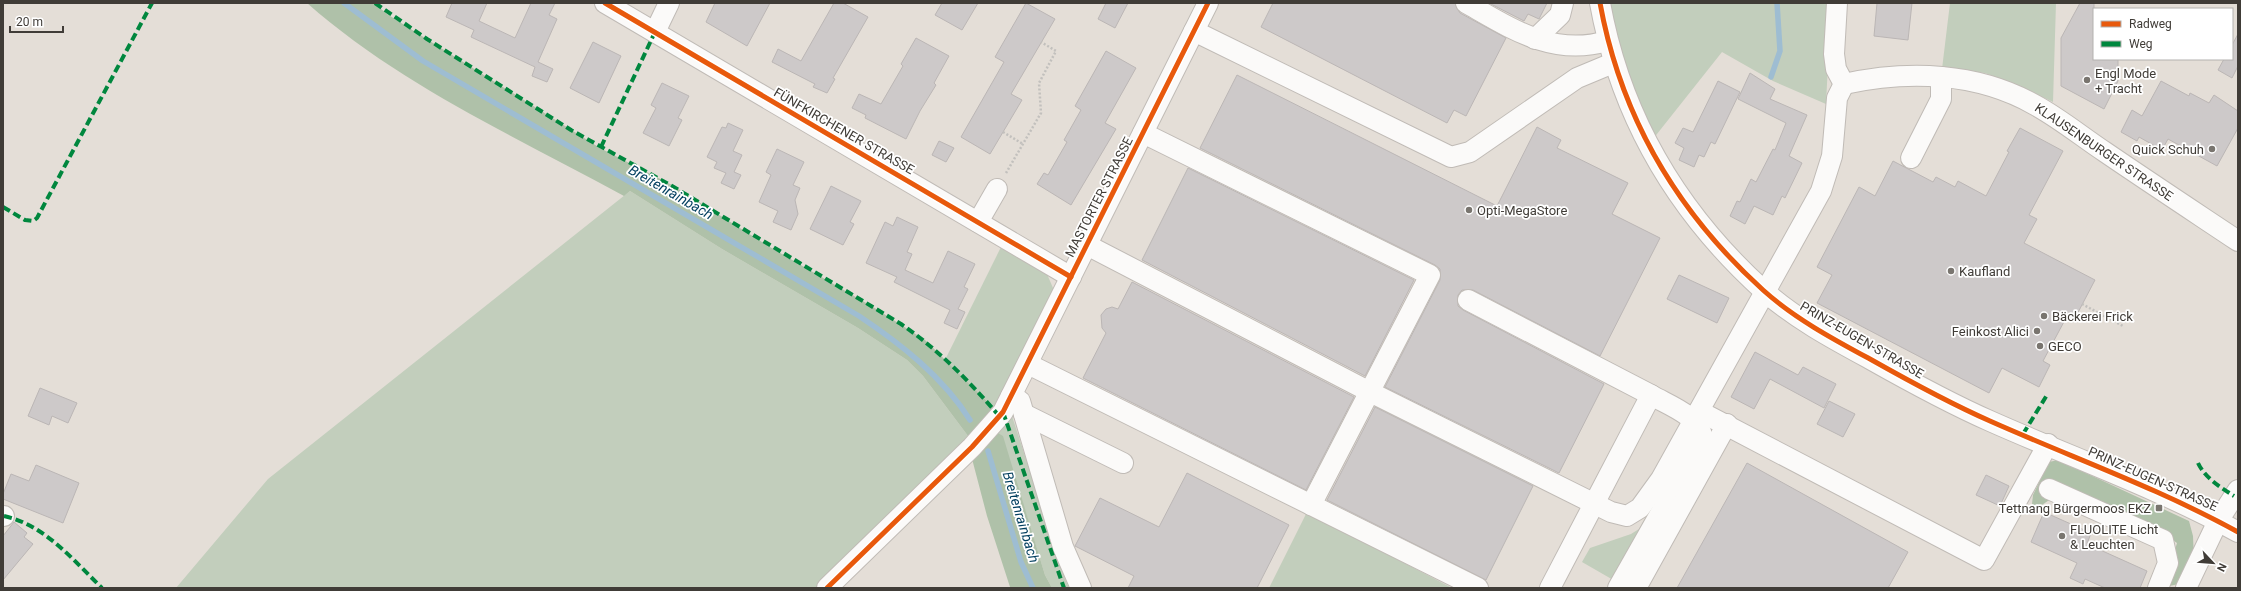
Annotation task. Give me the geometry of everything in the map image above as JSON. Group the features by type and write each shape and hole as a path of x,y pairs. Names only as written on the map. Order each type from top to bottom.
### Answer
{"street":[{"name":"FÜNFKIRCHENER STRASSE","path":"605,3 1071,277"},
{"path":"655,32 669,3"},
{"name":"MASTORTER STRASSE","path":"827,588 994,424 1028,364 1208,3"},
{"path":"1466,3 1535,39 1572,47 1607,40"},
{"path":"1535,39 1560,15 1563,3"},
{"name":"PRINZ-EUGEN-STRASSE","path":"1600,3 1613,63 1637,123 1671,184 1705,228 1765,292 1811,325 1913,383 1991,421 2048,444 2218,521 2238,532"},
{"path":"1087,245 1370,392 1611,512 1627,516 1640,508 1661,478 1822,191 1832,156 1837,98 1844,84 1836,69 1834,54 1837,3"},
{"path":"1194,31 1451,157 1470,152 1577,78 1613,63"},
{"name":"KLAUSENBURGER STRASSE","path":"1844,84 1867,79 1901,76 1941,77 1982,83 2009,92 2034,104 2238,241"},
{"path":"1911,158 1941,99 1941,77"},
{"path":"1143,133 1430,275 1310,505"},
{"path":"978,222 997,189"},
{"path":"1468,300 1651,395 1697,415 1727,424 1984,560 2048,444"},
{"path":"1028,364 1478,588"},
{"path":"1550,588 1651,395"},
{"path":"1011,396 1020,401 1063,547 1081,588"},
{"path":"1024,414 1123,463"},
{"path":"1618,588 1703,438 1697,415"},
{"path":"1636,588 1727,424"},
{"path":"2049,489 2163,540 2168,563 2158,588"},
{"path":"2186,588 2218,521 2238,490"}],"path":[{"path":"997,189 1041,113 1039,83 1056,51 1041,42"},
{"path":"1003,132 1023,144"},
{"path":"2082,304 2123,326"}],"green space":[{"path":"307,3 374,3 387,14 600,148 672,185 770,247 873,307 925,340 997,411 971,440 923,376 907,360 858,328 722,249 630,191 624,196 501,131 420,85 343,32"},
{"path":"1608,3 1831,3 1826,104 1773,81 1722,52 1653,139 1616,41"},
{"path":"1950,3 2056,3 2053,102 2015,84 1985,73 1942,69"},
{"path":"630,191 722,249 858,328 907,360 923,376 971,440 816,588 176,588 268,479"},
{"path":"1001,247 1047,274 1056,295 997,411 945,360"},
{"path":"1011,413 1069,588 1052,588 1045,575 1026,513 996,432"},
{"path":"996,432 1003,436 1045,575 1052,588 1010,587 987,516 971,455"},
{"path":"2058,460 2189,521 2193,536 2194,560 2179,584 2169,586 2167,576 2177,543 2152,525 2055,496 2039,507 2032,504 2033,495 2049,462"},
{"path":"1662,488 1615,581 1582,562 1590,548 1631,534 1639,529"},
{"path":"1307,512 1452,588 1269,588"}],"building":[{"path":"452,3 487,3 479,21 515,38 531,3 555,3 549,15 557,19 538,62 553,69 547,82 532,76 535,67 471,37 474,30 446,17"},
{"path":"715,3 770,3 747,46 706,22"},
{"path":"834,3 843,3 868,17 833,78 835,79 827,93 813,87 815,84 772,62 778,49 801,61"},
{"path":"942,3 978,3 962,30 935,15"},
{"path":"1026,3 1055,19 1011,94 1022,100 990,154 961,137 1004,62 995,57"},
{"path":"1106,3 1128,3 1115,28 1098,19"},
{"path":"1273,3 1455,3 1460,13 1506,38 1466,116 1454,110 1447,123 1261,27"},
{"path":"1489,3 1547,3 1539,19 1528,14 1524,21"},
{"path":"1877,3 1912,3 1908,40 1874,36"},
{"path":"2080,3 2094,3 2093,60 2118,60 2118,81 2104,109 2061,86 2061,38"},
{"path":"2238,34 2238,66 2232,78 2218,70 2223,60 2233,60 2233,43"},
{"path":"916,38 949,56 934,83 936,85 920,111 906,139 865,118 866,115 852,108 859,94 881,104 903,66 901,64"},
{"path":"593,42 621,56 599,103 570,88"},
{"path":"1106,51 1136,68 1105,123 1116,129 1071,205 1037,184 1044,173 1048,175 1067,142 1064,140 1081,110 1075,106"},
{"path":"1750,73 1775,89 1770,99 1807,115 1789,156 1802,163 1785,198 1782,196 1773,215 1754,206 1745,224 1730,216 1737,201 1740,202 1751,179 1756,182 1773,149 1775,150 1786,123 1738,99"},
{"name":"Opti-MegaStore","path":"1237,75 1497,206 1537,127 1561,140 1557,148 1628,183 1612,214 1660,238 1600,356 1473,290 1462,290 1458,295 1458,306 1463,310 1604,384 1559,473 1385,387 1440,280 1440,269 1435,265 1200,148"},
{"path":"1718,81 1740,92 1715,144 1711,142 1704,157 1699,155 1694,167 1679,160 1684,148 1675,143 1683,128 1693,132"},
{"path":"2161,81 2189,96 2190,93 2209,103 2214,95 2238,111 2238,128 2217,166 2168,139 2162,150 2139,137 2137,141 2121,132 2132,110 2142,116"},
{"path":"662,83 689,96 678,118 682,120 669,146 643,133 656,108 651,105"},
{"path":"728,123 743,130 733,151 742,155 734,172 741,175 734,189 721,183 726,173 714,168 717,162 707,157 722,127 726,128"},
{"name":"Kaufland","path":"2020,128 2063,151 2029,215 2037,219 2024,243 2095,280 2073,322 2066,318 2043,361 2050,365 2039,387 2002,368 1989,393 1817,303 1832,275 1817,267 1859,187 1875,196 1893,161 1933,182 1936,177 1955,187 1958,181 1986,196 2009,152 2007,151"},
{"path":"939,141 954,148 946,162 932,155"},
{"path":"777,149 804,162 793,185 800,188 795,200 798,214 791,230 773,222 778,211 759,202 771,175 766,172"},
{"path":"1188,168 1414,280 1365,376 1142,260"},
{"path":"831,186 861,201 850,222 854,224 843,245 810,229"},
{"path":"897,217 918,227 907,252 912,254 905,270 933,283 948,251 975,264 964,287 968,289 958,309 965,312 957,329 944,323 950,310 894,282 897,277 866,263 885,222 893,226"},
{"path":"1679,275 1729,298 1717,323 1667,299"},
{"path":"1132,282 1354,397 1306,490 1083,378 1106,333 1102,328 1101,315 1106,309 1112,307 1118,309"},
{"path":"1755,352 1798,375 1803,367 1836,384 1824,408 1770,379 1754,409 1731,397"},
{"path":"40,388 77,403 68,423 52,416 49,425 28,416"},
{"path":"1829,401 1855,414 1843,437 1817,424"},
{"path":"1375,407 1533,486 1486,580 1327,500"},
{"path":"1747,463 1908,552 1888,588 1677,588"},
{"path":"36,465 79,483 63,523 3,499 3,494 11,474 29,481"},
{"path":"1187,473 1289,525 1257,588 1128,588 1134,576 1075,546 1100,498 1159,527"},
{"path":"1986,475 2009,486 2000,506 1976,495"},
{"path":"2044,512 2091,533 2087,544 2147,571 2140,588 2105,588 2085,579 2083,584 2070,578 2077,563 2031,542"},
{"path":"14,522 27,533 24,537 33,544 3,580 3,536"}],"waterway":[{"name":"Breitenrainbach","path":"344,3 423,61 859,316 920,362 947,390 970,420"},
{"name":"Breitenrainbach","path":"1771,77 1780,51 1777,3"},
{"name":"Breitenrainbach","path":"988,451 1021,562 1033,588"}],"marked path":[{"path":"3,207 25,220 33,221 37,218 152,3"},
{"path":"375,3 427,39 571,130 672,186 901,324 954,367 1000,417"},
{"path":"601,147 655,32"},
{"path":"2023,434 2047,395"},
{"path":"1003,412 1064,588"},
{"path":"2198,463 2209,478 2218,486 2234,496"},
{"path":"4,516 33,527 45,535 69,555 102,588"}],"cycle path":[{"path":"605,3 1071,277"},
{"path":"827,588 972,447 1003,412 1208,3"},
{"path":"1600,3 1610,45 1622,85 1638,124 1657,160 1679,195 1704,228 1732,260 1775,300 1828,336 1944,399 2021,435 2177,501 2238,532"}],"place":[{"name":"Engl Mode + Tracht","path":"2087,80"},
{"name":"Quick Schuh","path":"2212,149"},
{"name":"Opti-MegaStore","path":"1469,210"},
{"name":"Kaufland","path":"1951,271"},
{"name":"Bäckerei Frick","path":"2044,316"},
{"name":"Feinkost Alici","path":"2037,331"},
{"name":"GECO","path":"2040,346"},
{"name":"Tettnang Bürgermoos EKZ","path":"2159,508"},
{"name":"FLUOLITE Licht & Leuchten","path":"2062,536"}]}
